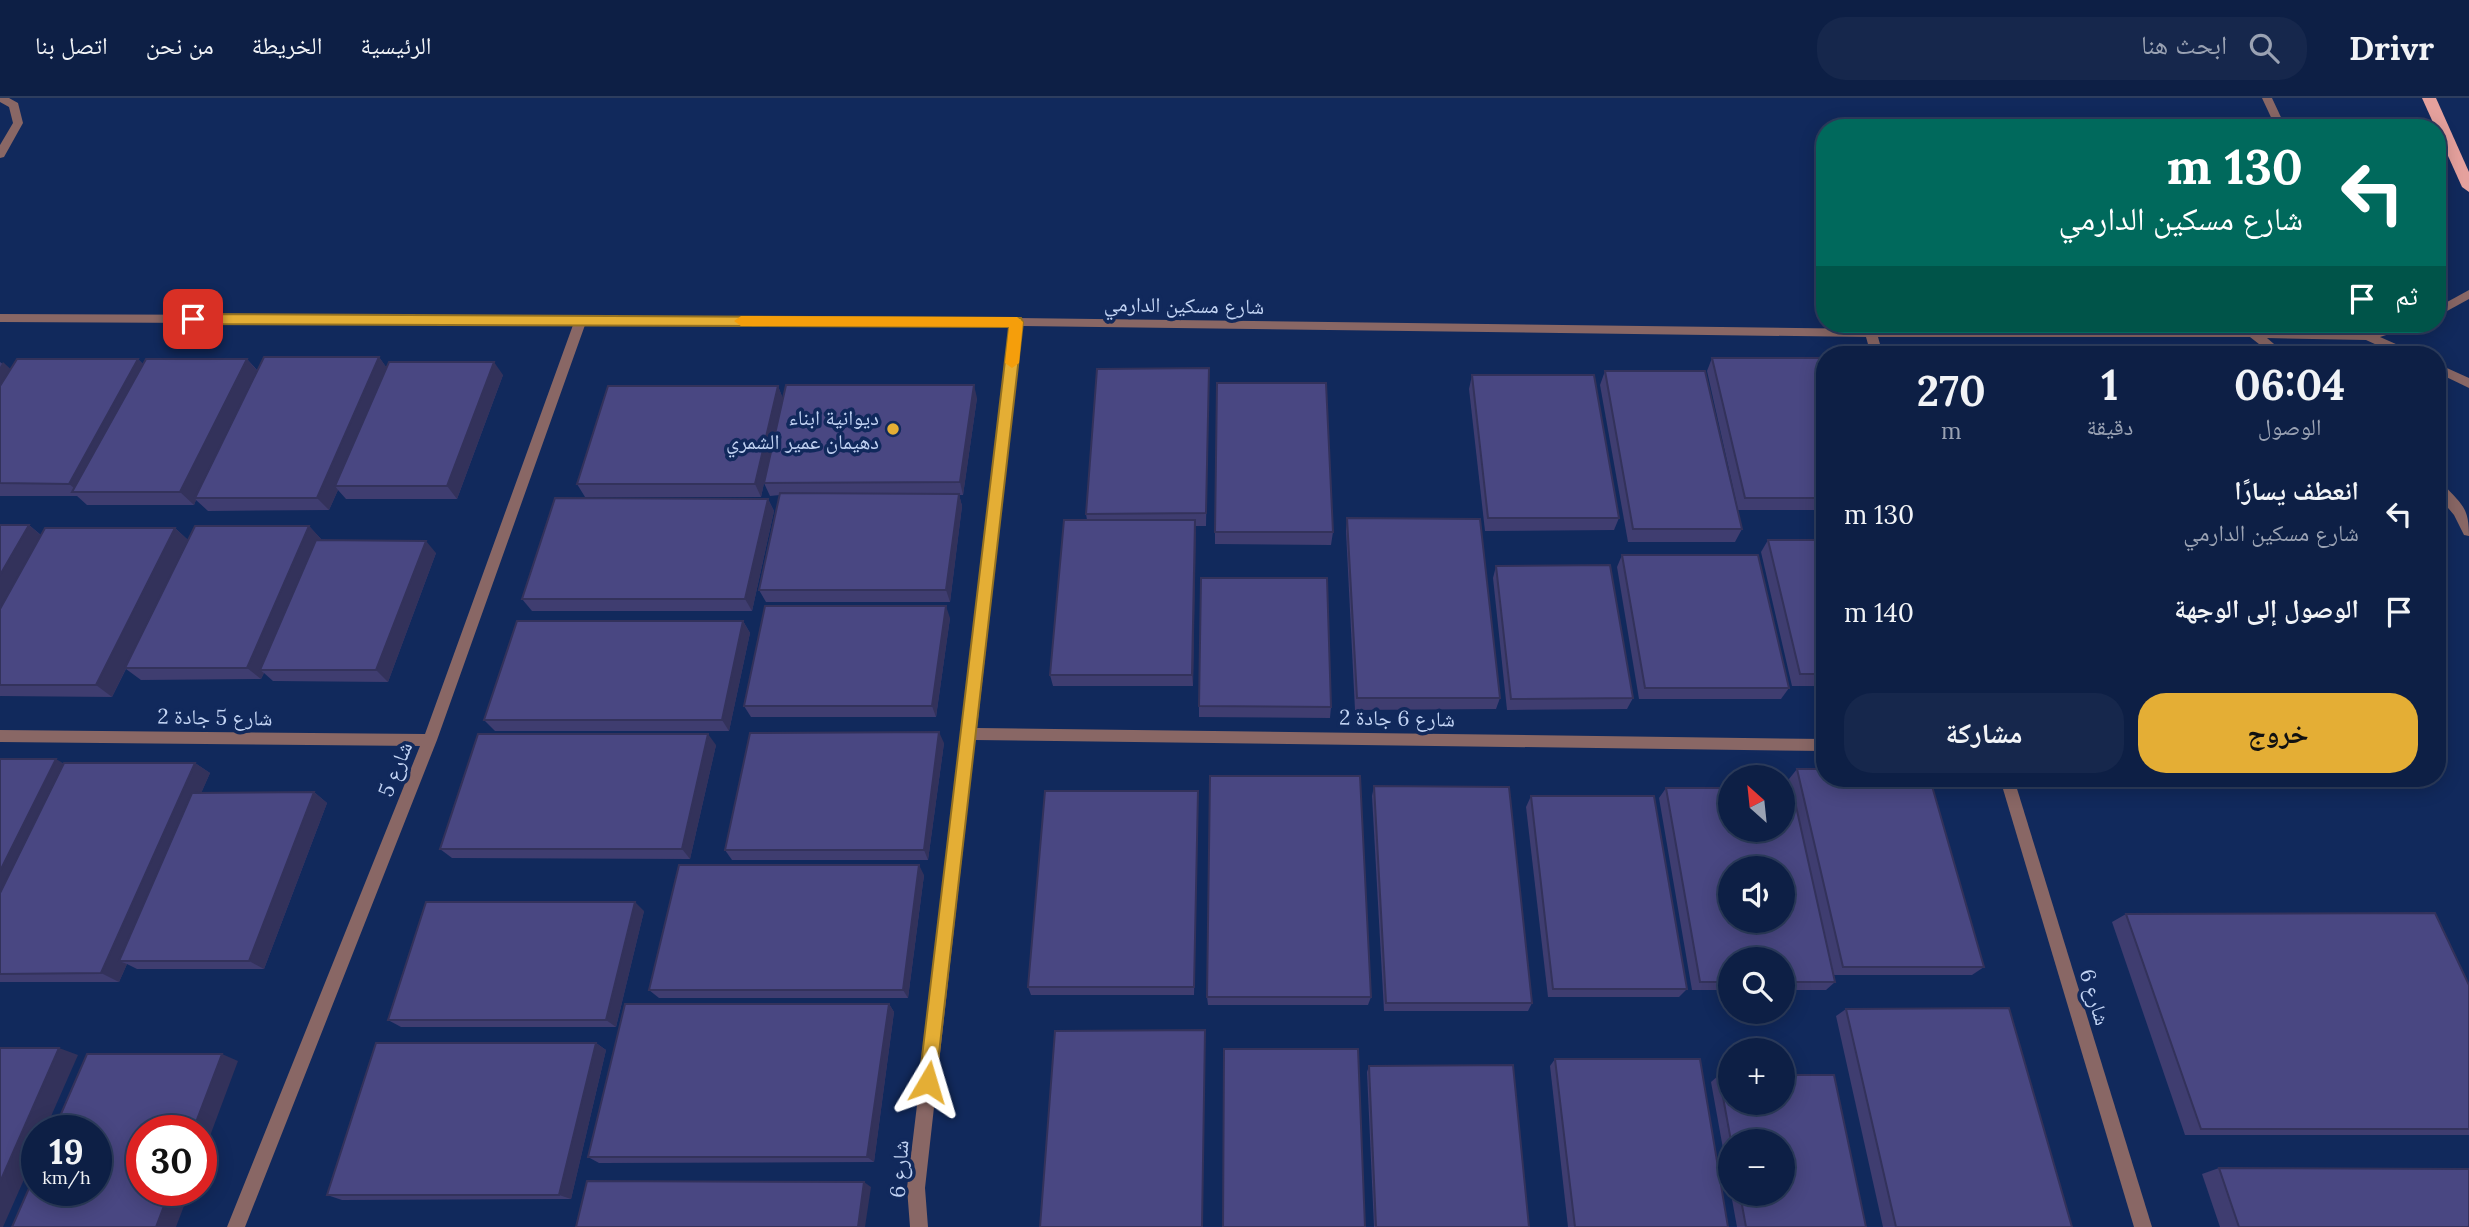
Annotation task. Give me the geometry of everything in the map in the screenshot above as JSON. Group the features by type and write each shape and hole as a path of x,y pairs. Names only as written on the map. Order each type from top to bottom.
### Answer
{"main road":[{"path":"2429,98 2438,119"},
{"path":"2446,136 2469,187"}],"street":[{"path":"0,98 14,105 18,123 0,154"},
{"path":"2267,98 2277,119"},
{"path":"0,143 13,135"},
{"path":"2446,307 2469,294"},
{"name":"شارع مسكين الدارمي","path":"0,318 1017,322 1816,332"},
{"name":"شارع 5","path":"236,1227 429,740 580,321"},
{"name":"شارع 6","path":"919,1227 916,1188 1017,322"},
{"path":"1871,333 1875,346"},
{"name":"شارع مسكين الدارمي","path":"1871,333 2253,333 2367,336 2377,333"},
{"path":"2253,333 2270,346"},
{"name":"شارع مسكين الدارمي","path":"2367,336 2390,346"},
{"path":"2446,372 2469,383"},
{"path":"2446,497 2459,511 2469,531"},
{"name":"شارع 6 جادة 2","path":"968,734 1816,745"},
{"name":"شارع 5 جادة 2","path":"0,736 429,740"},
{"name":"شارع 6","path":"2009,787 2143,1227"}],"building":[{"path":"264,357 379,357 317,498 195,498"},
{"path":"1712,358 1816,358 1816,498 1745,498"},
{"path":"17,359 138,359 69,484 0,483 0,386"},
{"path":"146,359 247,359 180,492 72,492"},
{"path":"389,362 494,362 447,486 335,486"},
{"path":"1209,368 1206,513 1086,514 1097,369"},
{"path":"1605,371 1705,371 1742,529 1633,529"},
{"path":"1472,375 1594,375 1619,518 1488,518"},
{"path":"1217,383 1326,383 1333,532 1215,532"},
{"path":"786,385 974,385 960,482 764,483"},
{"path":"608,386 778,386 755,484 577,484"},
{"path":"780,493 959,494 946,590 759,590"},
{"path":"555,498 768,499 745,599 522,599"},
{"path":"1347,518 1480,519 1500,698 1357,698"},
{"path":"1064,520 1195,520 1192,675 1050,675"},
{"path":"0,525 29,525 0,575"},
{"path":"195,526 309,526 247,668 125,668"},
{"path":"45,528 175,528 96,685 0,685 0,609"},
{"path":"316,540 426,541 376,670 260,670"},
{"path":"1768,540 1816,540 1816,674 1800,674"},
{"path":"1622,555 1758,555 1789,688 1645,688"},
{"path":"1610,565 1633,698 1511,699 1496,566"},
{"path":"1201,578 1327,578 1331,707 1199,706"},
{"path":"765,606 946,606 932,706 744,706"},
{"path":"517,621 743,621 722,720 484,720"},
{"path":"939,732 924,850 725,850 750,733"},
{"path":"478,734 708,734 682,849 440,849"},
{"path":"0,759 56,759 0,871"},
{"path":"64,763 195,763 101,973 0,974 0,893"},
{"path":"1797,769 1816,769 1816,787 1932,787 1984,967 1843,967"},
{"path":"1210,776 1360,776 1371,997 1207,997"},
{"path":"1374,786 1509,787 1532,1003 1386,1003"},
{"path":"1666,788 1718,788 1718,842 1796,842 1796,806 1835,982 1795,982 1795,947 1718,947 1718,982 1700,982"},
{"path":"1045,791 1198,791 1194,987 1028,987"},
{"path":"314,792 249,961 119,961 192,793"},
{"path":"1531,796 1654,796 1687,989 1553,989"},
{"path":"679,865 919,865 903,990 649,990"},
{"path":"426,902 635,902 606,1020 388,1020"},
{"path":"2435,913 2469,985 2469,1129 2201,1129 2126,914"},
{"path":"625,1004 889,1004 867,1157 588,1157"},
{"path":"2009,1008 2072,1227 1896,1227 1846,1009"},
{"path":"1205,1030 1202,1227 1040,1227 1055,1031"},
{"path":"376,1043 596,1043 559,1195 327,1195"},
{"path":"0,1048 59,1048 30,1115 21,1115 21,1134 0,1182"},
{"path":"1224,1049 1358,1049 1365,1227 1223,1227"},
{"path":"87,1054 222,1054 199,1115 126,1115 126,1206 164,1206 156,1227 12,1227 21,1206 112,1206 112,1115 61,1115"},
{"path":"1555,1059 1700,1059 1718,1167 1718,1206 1724,1206 1728,1227 1575,1227"},
{"path":"1513,1065 1529,1227 1376,1227 1369,1066"},
{"path":"1795,1075 1834,1075 1866,1227 1746,1227 1742,1206 1795,1206 1795,1129 1729,1129 1726,1115 1795,1115"},
{"path":"2219,1168 2469,1169 2469,1227 2239,1227"},
{"path":"587,1181 864,1182 858,1227 576,1227"}],"slow traffic":[{"path":"741,321 1017,322 1012,363"}],"place":[{"name":"ديوانية ابناء دهيمان عمير الشمري","path":"893,429"}],"route":[{"path":"193,319 1017,322 928,1082"}]}
